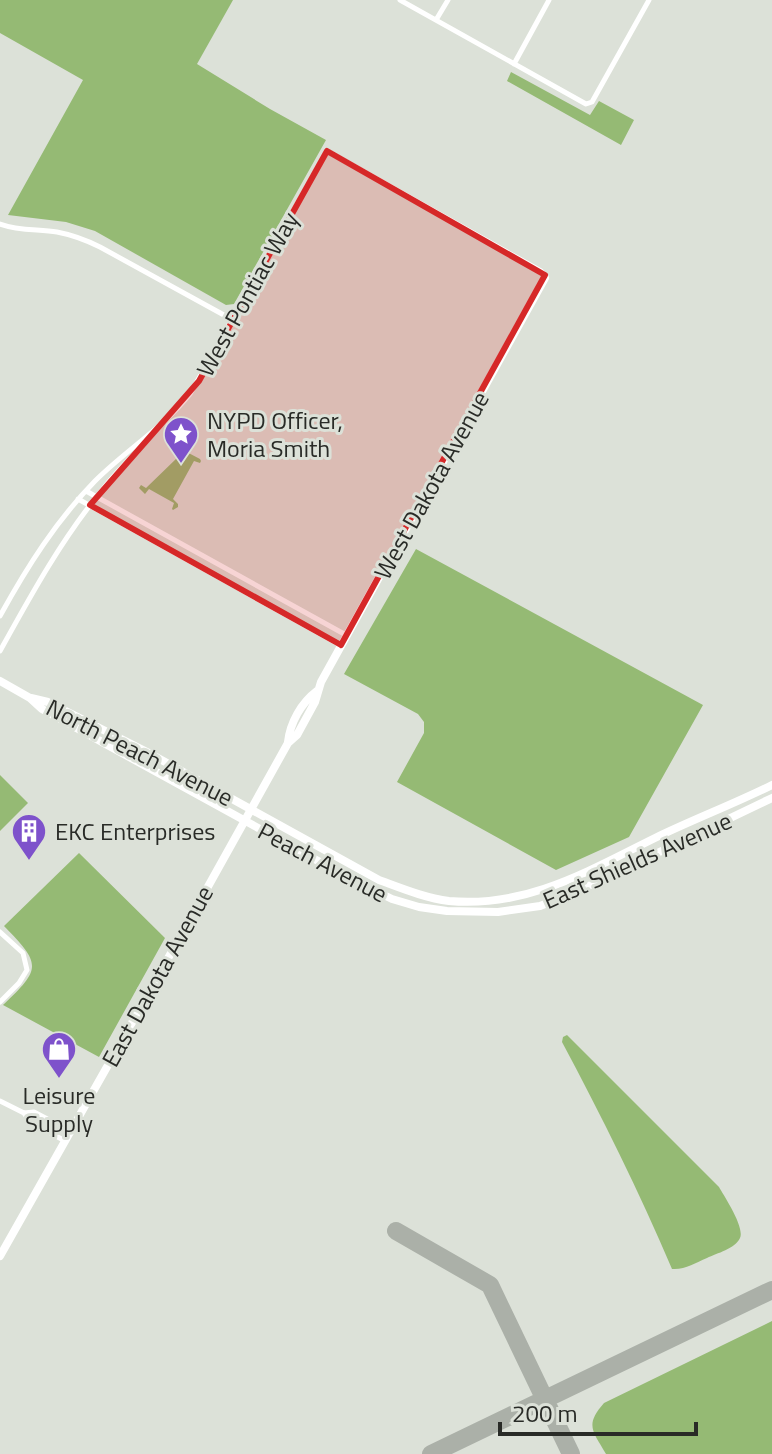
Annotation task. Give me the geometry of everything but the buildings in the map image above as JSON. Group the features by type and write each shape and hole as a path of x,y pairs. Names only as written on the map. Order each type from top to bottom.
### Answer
{"main road":[{"name":"West Dakota Avenue","path":"244,821 288,743 289,731 306,700 317,691 545,278"},
{"name":"North Peach Avenue","path":"0,681 30,698 42,709 244,821"},
{"name":"North Peach Avenue","path":"30,698 48,702 250,808"},
{"name":"East Shields Avenue","path":"499,901 538,892 571,879 772,785"},
{"name":"East Shields Avenue","path":"498,912 540,906 576,892 772,798"},
{"name":"Peach Avenue","path":"250,808 379,880 447,901 499,901"},
{"name":"Peach Avenue","path":"244,821 392,899 447,911 498,912"},
{"name":"East Dakota Avenue","path":"0,1256 244,821"},
{"path":"596,867 602,879"}],"street":[{"path":"400,0 586,104 592,102 649,0"},
{"path":"436,20 448,0"},
{"path":"514,64 549,0"},
{"name":"West Pontiac Way","path":"0,651 40,578 90,505 190,394 327,151 541,271 545,278"},
{"path":"0,224 83,239 233,320"},
{"name":"West Pontiac Way","path":"0,616 36,553 78,499 120,457 156,430"},
{"path":"86,491 347,635"},
{"path":"78,499 341,645"},
{"path":"0,932 23,953 27,970 0,1002"},
{"path":"0,1101 65,1141"},
{"path":"24,1113 34,1112 70,1131"}],"highlighted area":[{"path":"327,151 545,275 341,645 90,505 199,381"}],"green space":[{"path":"0,0 233,0 197,64 326,140 234,304 226,305 95,231 66,222 8,215 83,80 0,33"},
{"path":"511,72 590,115 599,101 634,120 621,145 507,81"},
{"path":"179,448 201,461 194,461 173,499 178,507 173,510 174,503 149,489 145,494 139,488 141,485 146,488 177,458 173,453"},
{"path":"416,549 703,705 629,837 556,870 397,782 424,733 424,722 418,714 344,674"},
{"path":"0,775 28,803 0,831"},
{"path":"79,853 165,938 99,1057 3,1005 25,982 32,966 25,949 4,926"},
{"path":"567,1035 719,1187 740,1227 740,1238 734,1245 690,1266 672,1269 620,1154 562,1042"},
{"path":"772,1321 772,1454 606,1454 593,1428 594,1417 604,1403"}],"taxiway":[{"path":"396,1231 490,1285 571,1454"},
{"path":"431,1454 772,1290"}],"place":[{"name":"NYPD Officer, Moria Smith","path":"181,465"},
{"name":"EKC Enterprises","path":"29,862"},
{"name":"Leisure Supply","path":"59,1080"}]}
